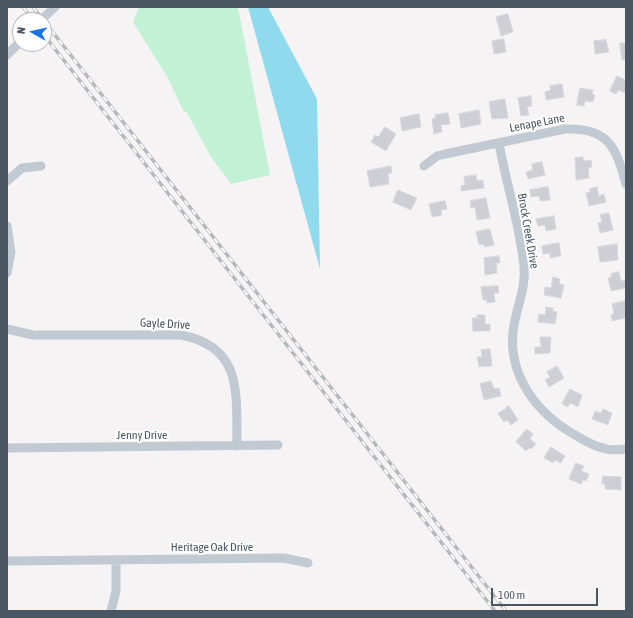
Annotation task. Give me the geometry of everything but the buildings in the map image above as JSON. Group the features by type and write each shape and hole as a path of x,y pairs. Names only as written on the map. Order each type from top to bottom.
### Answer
{"street":[{"name":"Lenape Lane","path":"424,166 437,156 564,129 583,129 606,140 613,147 620,160 626,184"},
{"name":"Brock Creek Drive","path":"499,144 524,266 522,293 515,320 512,342 519,374 530,396 556,423 591,445 608,450 626,449"},
{"path":"7,181 22,168 41,166"},
{"path":"7,226 11,252 7,273"},
{"name":"Gayle Drive","path":"7,329 33,335 181,334 203,340 218,351 232,372 236,388 237,446"},
{"name":"Jenny Drive","path":"7,448 278,445"},
{"name":"Heritage Oak Drive","path":"7,560 284,558 308,563"},
{"path":"111,611 116,591 116,560"}],"green space":[{"path":"139,7 238,7 270,175 231,184 211,157 186,111 184,112 168,78 133,22"}],"water":[{"path":"248,7 268,7 317,99 320,269"}],"railway":[{"path":"23,7 27,12"},
{"path":"33,7 37,12"},
{"path":"52,31 506,611"},
{"path":"52,45 495,611"}]}
